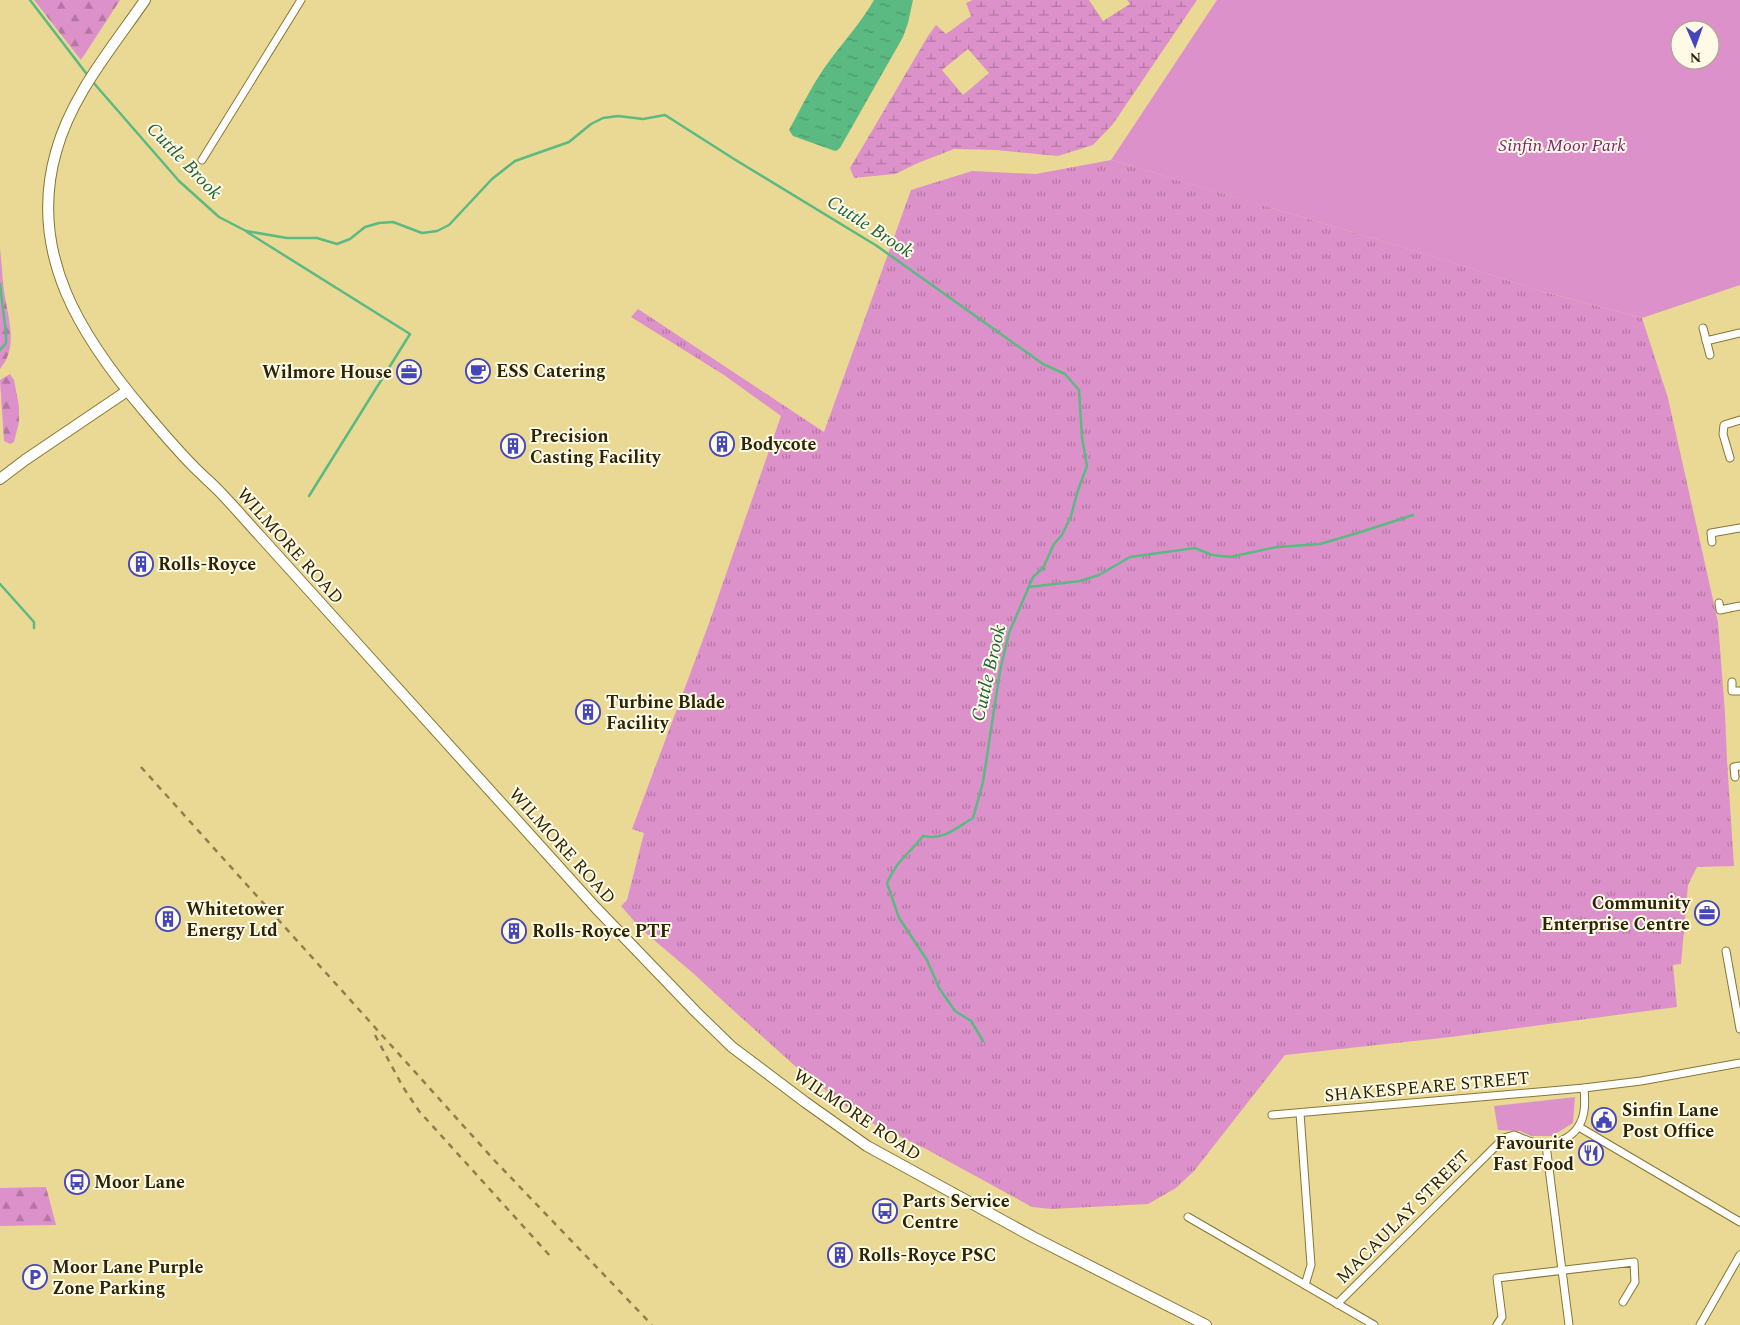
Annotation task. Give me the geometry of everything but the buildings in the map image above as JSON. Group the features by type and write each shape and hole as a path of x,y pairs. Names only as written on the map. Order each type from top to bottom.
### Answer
{"street":[{"name":"WILMORE ROAD","path":"145,0 102,61 70,115 55,153 48,210 50,235 59,276 72,308 94,347 127,391 596,908 732,1047 804,1102 867,1146 1033,1237 1206,1325"},
{"path":"202,160 301,0"},
{"path":"1703,328 1710,355"},
{"path":"1706,341 1740,333"},
{"path":"0,479 127,391"},
{"path":"1730,458 1723,434 1724,425 1740,420"},
{"path":"1712,542 1711,533 1740,528"},
{"path":"1719,603 1720,610 1740,606"},
{"path":"1732,682 1732,691 1740,691"},
{"path":"1735,778 1734,767 1740,766"},
{"path":"1726,951 1740,1029"},
{"name":"SHAKESPEARE STREET","path":"1272,1115 1584,1088 1641,1081 1740,1063"},
{"path":"1569,1325 1546,1145 1563,1140 1579,1127 1585,1106 1584,1088"},
{"path":"1300,1113 1311,1265 1305,1285"},
{"path":"1579,1127 1740,1222"},
{"name":"MACAULAY STREET","path":"1337,1304 1504,1138 1514,1135 1546,1145"},
{"path":"1188,1217 1374,1325"},
{"path":"1700,1325 1740,1255"},
{"path":"1497,1325 1502,1317 1497,1278 1634,1262 1635,1282 1623,1302"}],"green space":[{"path":"34,0 120,0 81,60"},
{"path":"973,0 1089,0 1103,21 1130,4 1127,0 1197,0 1113,124 1093,145 1058,156 996,150 954,149 895,174 854,178 850,168 928,36 936,25 946,34 971,16 966,3","holes":["968,49 989,73 963,95 942,70"]},
{"name":"Sinfin Moor Park","path":"1217,0 1740,0 1740,285 1642,318 1544,292 1412,250 1111,160"},
{"path":"1111,160 1419,252 1544,292 1642,318 1668,398 1718,622 1734,866 1697,867 1688,885 1681,964 1673,965 1677,1007 1451,1037 1285,1055 1194,1171 1176,1188 1148,1204 1052,1209 1032,1207 926,1149 872,1123 847,1107 795,1066 694,974 641,929 621,906 627,900 644,833 632,829 708,626 781,416 724,375 631,317 638,309 824,432 911,190 972,171 1036,174"},
{"path":"0,249 11,342 6,360 0,369"},
{"path":"10,374 14,380 19,406 19,422 14,442 10,444 4,441 0,380"},
{"path":"1575,1097 1573,1123 1552,1136 1531,1136 1520,1131 1498,1130 1494,1106"},
{"path":"46,1187 56,1225 0,1226 0,1188"}],"water":[{"path":"874,0 913,0 903,37 840,148 836,151 832,150 793,136 789,130 813,85"}],"waterway":[{"name":"Cuttle Brook","path":"30,0 89,77"},
{"name":"Cuttle Brook","path":"92,81 179,181 219,217 246,231 287,238 317,238 337,244 350,239 365,227 379,223 393,222 422,233 437,231 449,225 492,179 515,161 569,142 591,124 603,118 618,116 643,119 665,115 877,246 1043,364 1065,374 1079,390 1082,438 1087,466 1071,516 1062,535 1054,544 1043,568 1033,577 1009,633 1000,671 983,782 973,818 943,835 937,837 923,836 899,863 887,883 899,918 927,960 939,988 955,1011 971,1021 983,1041"},
{"path":"247,232 410,334 309,496"},
{"path":"0,284 6,333 6,343 0,350"},
{"path":"1029,587 1080,581 1099,575 1130,557 1195,548 1212,555 1230,557 1277,547 1320,544 1413,515"},
{"path":"0,584 34,622 34,628"}],"railway":[{"path":"141,767 495,1161 652,1325"},
{"path":"375,1035 403,1087 419,1111 551,1257"}],"place":[{"name":"ESS Catering","path":"478,371"},
{"name":"Wilmore House","path":"409,372"},
{"name":"Bodycote","path":"722,444"},
{"name":"Precision Casting Facility","path":"513,446"},
{"name":"Rolls-Royce","path":"141,564"},
{"name":"Turbine Blade Facility","path":"588,712"},
{"name":"Community Enterprise Centre","path":"1707,913"},
{"name":"Whitetower Energy Ltd","path":"168,919"},
{"name":"Rolls-Royce PTF","path":"514,931"},
{"name":"Sinfin Lane Post Office","path":"1604,1120"},
{"name":"Favourite Fast Food","path":"1591,1153"},
{"name":"Moor Lane","path":"77,1182"},
{"name":"Parts Service Centre","path":"885,1211"},
{"name":"Rolls-Royce PSC","path":"840,1255"},
{"name":"Moor Lane Purple Zone Parking","path":"35,1277"}]}
